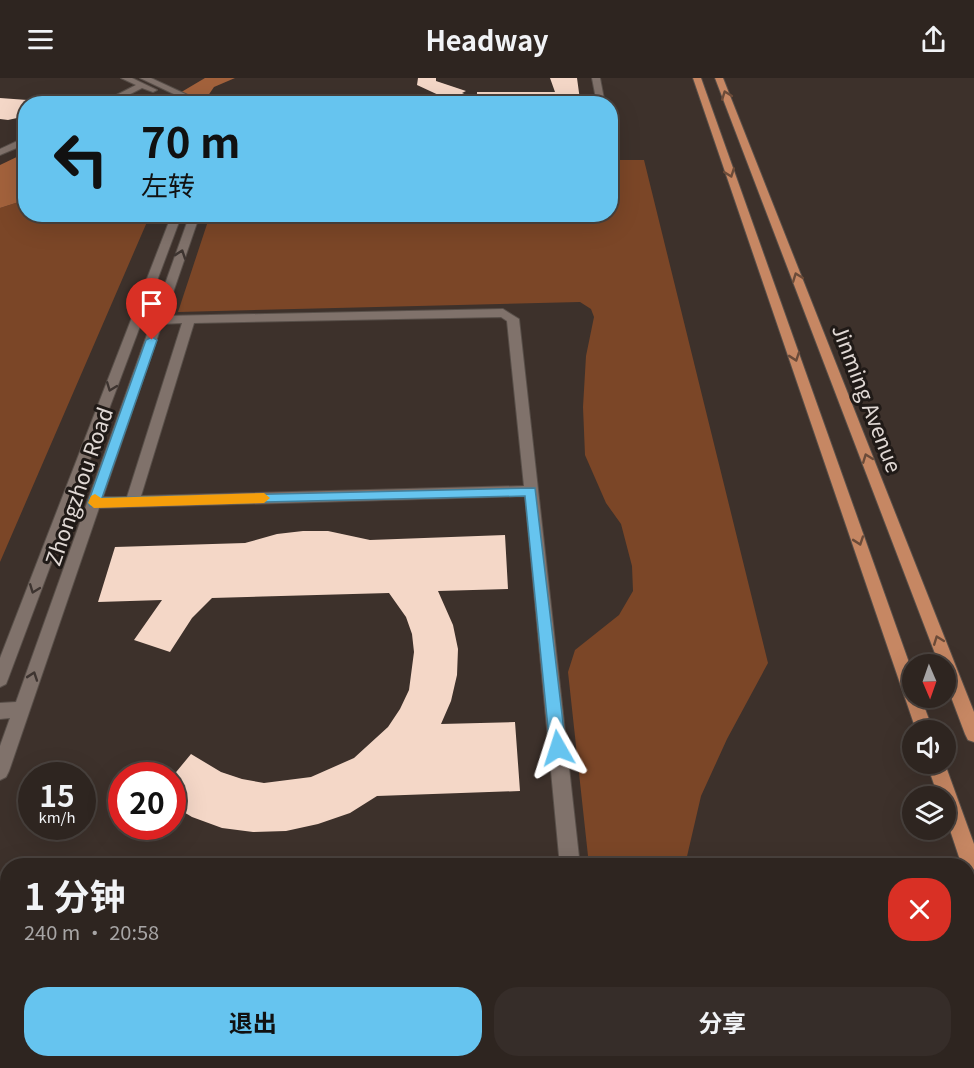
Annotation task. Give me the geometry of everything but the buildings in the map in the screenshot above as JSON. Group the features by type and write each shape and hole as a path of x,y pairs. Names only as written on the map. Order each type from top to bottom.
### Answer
{"main road":[{"path":"697,78 902,665"},
{"name":"Jinming Avenue","path":"719,78 974,734"},
{"path":"940,774 969,858"}],"lane":[{"path":"125,78 185,96"},
{"path":"596,78 599,96"},
{"path":"144,82 166,96"},
{"path":"118,96 144,82"},
{"path":"0,152 18,144"},
{"name":"Zhongzhou Road","path":"0,679 174,222"},
{"name":"Zhongzhou Road","path":"0,771 7,733 21,710 192,222"},
{"path":"159,320 503,313 513,319 569,858"},
{"path":"132,502 189,319"},
{"path":"94,503 531,491"},
{"path":"0,711 21,710"}],"shaded area":[{"path":"205,78 235,78 214,87 208,96 170,96 178,94"},
{"path":"18,156 18,202 0,208 0,165"},
{"path":"618,160 644,160 768,663 727,739 701,796 687,858 588,858 568,672 575,650 619,615 633,591 632,566 621,524 606,503 585,455 583,407 586,356 594,317 591,309 580,302 178,312 208,222 618,222"},
{"path":"18,202 18,222 147,222 0,562 0,208"}],"slow traffic":[{"path":"95,499 94,503 264,498"}],"route":[{"path":"152,340 94,503 531,491 558,748"}]}
